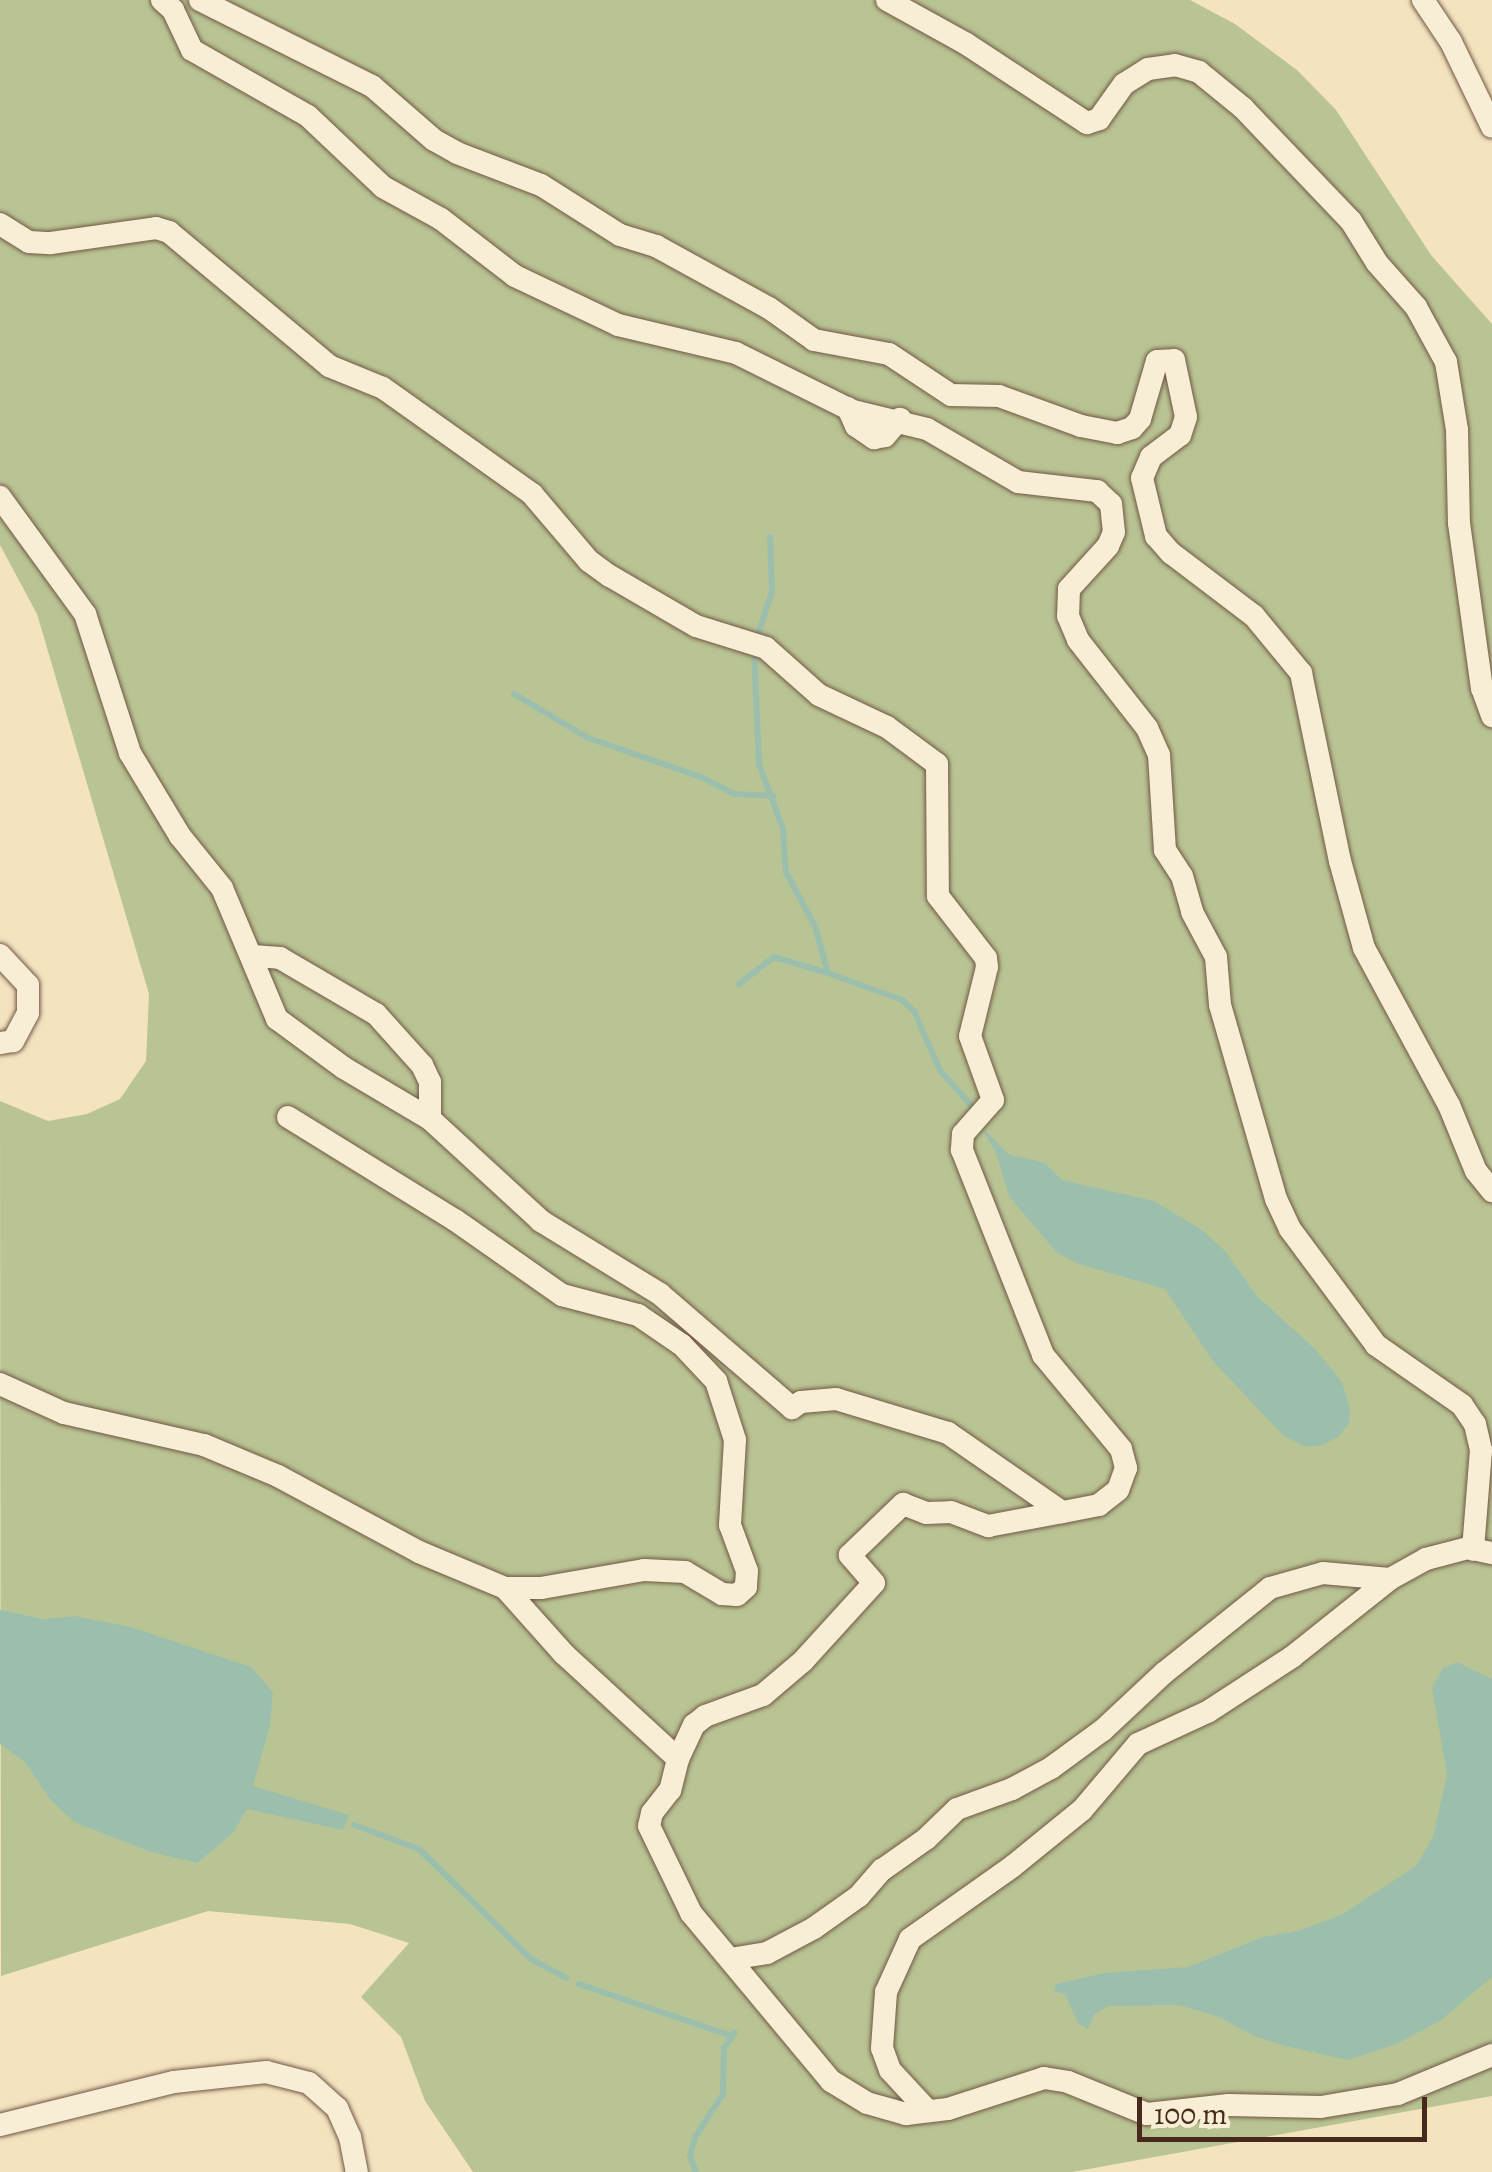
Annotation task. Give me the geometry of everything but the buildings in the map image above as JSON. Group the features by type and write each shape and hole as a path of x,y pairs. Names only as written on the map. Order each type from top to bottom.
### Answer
{"street":[{"path":"162,0 172,10 192,50 308,116 383,187 440,218 515,276 618,324 736,353 848,408 927,429 1018,482 1097,491 1111,504 1114,532 1108,546 1069,588 1068,616 1078,640 1147,728 1159,756 1164,850 1182,876 1192,912 1216,957 1220,1005 1276,1199 1290,1228 1376,1345 1462,1404 1476,1424 1481,1450 1483,1551 1426,1560 1390,1579 1292,1657 1226,1700 1138,1744 1082,1810 1013,1866 910,1938 886,1992 882,2048 890,2070 927,2110"},
{"path":"200,0 372,86 434,140 457,154 542,186 620,235 656,246 769,308 814,340 889,354 952,394 1022,402 1080,426 1117,433 1132,428 1140,419 1157,361 1174,360 1186,416 1180,435 1151,457 1142,478 1156,536 1171,553 1254,616 1301,673 1340,860 1364,948 1449,1105 1476,1171 1492,1191"},
{"path":"887,0 965,43 1086,123 1099,119 1124,84 1148,69 1174,65 1199,72 1243,108 1351,221 1376,263 1416,307 1446,362 1457,430 1459,523 1482,688 1492,716"},
{"path":"1423,0 1450,42 1492,127"},
{"path":"0,224 28,242 51,243 156,228 169,232 330,366 383,388 532,494 589,561 610,576 696,626 776,654 819,695 887,728 937,764 938,896 986,958 987,967 970,1036 993,1100 963,1134 962,1150 1042,1355 1121,1449 1124,1481 1110,1498 1089,1508 988,1526 952,1512 926,1514 903,1504 850,1555 874,1583 803,1661 762,1695 705,1716 694,1726 678,1759 670,1790 652,1812 649,1826 691,1913 831,2080 867,2104 906,2114 966,2106 1044,2078 1068,2082 1147,2114 1230,2106 1321,2106 1398,2094 1492,2056"},
{"path":"0,497 85,614 130,753 180,836 222,888 277,1019 344,1068 430,1119 541,1222 660,1294 792,1408 801,1402 836,1399 948,1433 1062,1512"},
{"path":"0,955 28,985 28,1013 12,1040 0,1043"},
{"path":"253,956 280,958 376,1014 422,1064 430,1082 430,1119"},
{"path":"0,1384 64,1413 204,1446 278,1476 419,1552 505,1588 541,1588 644,1570 685,1572 722,1594 737,1595 746,1587 747,1571 729,1514 734,1440 716,1381 682,1346 638,1315 562,1295 438,1210 288,1117"},
{"path":"730,1959 766,1953 814,1928 859,1896 882,1870 926,1839 958,1809 1012,1789 1051,1768 1103,1730 1258,1594 1306,1575 1345,1572 1390,1579"},
{"path":"505,1588 564,1654 678,1759"},
{"path":"0,2125 174,2082 266,2072 309,2083 337,2108 350,2136 357,2172"}],"shaded area":[{"path":"0,0 1190,0 1235,24 1297,70 1336,110 1431,255 1492,324 1492,2096 1072,2172 473,2172 425,2101 401,2037 361,1997 409,1943 350,1924 208,1911 1,1976 0,1101 48,1121 87,1114 120,1099 146,1061 149,994 37,614 0,545"},
{"path":"980,1125 1008,1154 1045,1163 1062,1180 1154,1201 1202,1230 1225,1251 1256,1295 1316,1350 1342,1382 1350,1408 1349,1423 1339,1436 1323,1445 1305,1447 1283,1435 1212,1360 1165,1289 1076,1263 1056,1252 1009,1196 996,1153"},
{"path":"0,1610 43,1619 75,1616 131,1627 251,1667 273,1692 270,1725 253,1786 349,1815 343,1830 247,1809 233,1833 197,1863 151,1852 74,1822 49,1798 26,1763 0,1744"},
{"path":"1457,1662 1492,1679 1492,1977 1440,2021 1394,2045 1348,2060 1254,2036 1219,2017 1179,2005 1108,2006 1094,2015 1088,2029 1078,2023 1065,1994 1054,1991 1056,1984 1104,1973 1188,1967 1263,1937 1298,1931 1341,1915 1416,1866 1433,1837 1447,1775 1432,1688 1443,1668"}],"waterway":[{"path":"757,638 772,591 770,537"},
{"path":"754,652 759,764 783,829 786,872 815,926 828,973 902,1000 914,1011 940,1070 975,1110"},
{"path":"514,694 588,738 701,777 735,794 773,796"},
{"path":"739,984 774,957 828,973"},
{"path":"354,1825 419,1849 531,1959 566,1978"},
{"path":"579,1984 732,2036"},
{"path":"696,2172 690,2156 695,2137 723,2094 724,2048 735,2032"}]}
